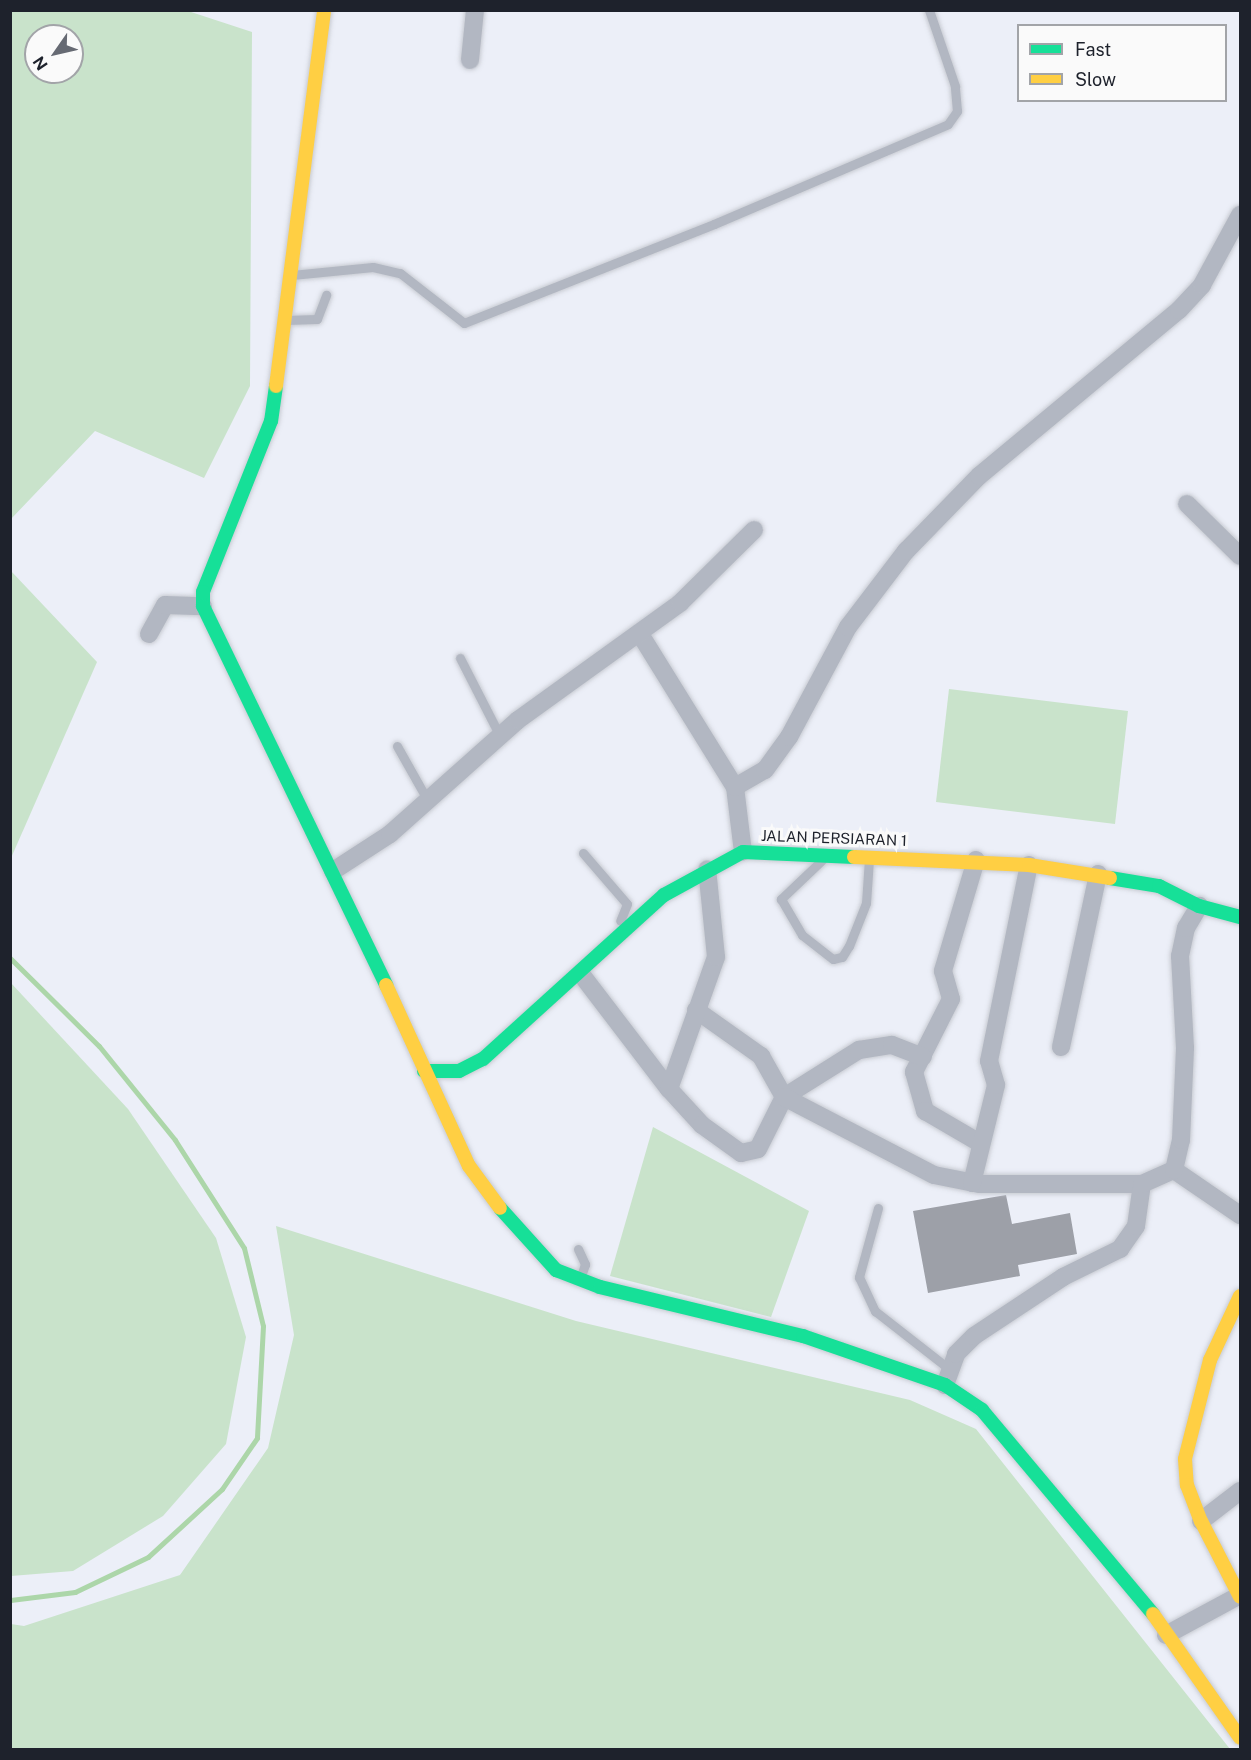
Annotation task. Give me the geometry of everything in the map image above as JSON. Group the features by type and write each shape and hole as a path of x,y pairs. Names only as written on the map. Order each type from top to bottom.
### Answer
{"street":[{"path":"324,10 292,275 271,421 203,592 203,606 333,871 469,1166 506,1217 556,1270 579,1281 803,1336 946,1377 982,1410 1050,1485 1131,1582 1240,1738"},
{"path":"470,60 475,10"},
{"path":"735,787 765,770 789,737 848,627 906,551 979,476 1179,310 1202,285 1240,215"},
{"path":"1187,504 1240,556"},
{"path":"333,871 428,801 500,736 680,603 754,530"},
{"path":"149,634 165,605 203,606"},
{"path":"640,634 735,787 743,852"},
{"name":"JALAN PERSIARAN 1","path":"424,1071 459,1071 483,1059 581,974 617,931 664,895 707,869 743,852 976,860 1098,874 1159,886 1199,906 1240,917"},
{"path":"976,860 943,971 951,999 914,1072 925,1111 978,1142"},
{"path":"972,1183 978,1142 996,1085 989,1061 1029,865"},
{"path":"669,1089 716,957 707,869"},
{"path":"1061,1047 1098,874"},
{"path":"1174,1170 1182,1140 1185,1047 1180,956 1186,928 1199,906"},
{"path":"581,974 669,1089 702,1125 741,1153 758,1149 784,1097 875,1045 892,1045 923,1057"},
{"path":"696,1010 761,1056 784,1097 934,1175 972,1183 1142,1184 1174,1170"},
{"path":"1174,1170 1240,1215"},
{"path":"946,1377 974,1336 1063,1277 1120,1249 1136,1226 1142,1184"},
{"path":"1166,1635 1240,1596 1233,1569 1201,1521 1187,1485 1190,1423 1221,1332 1240,1296"},
{"path":"1201,1521 1240,1491"}],"lane":[{"path":"292,275 373,267 400,273 464,323 714,224 948,124 957,111 955,86 929,10"},
{"path":"286,320 317,319 326,295"},
{"path":"460,658 500,736"},
{"path":"398,746 428,801"},
{"path":"583,853 627,904 627,913 617,931"},
{"path":"830,854 781,899 802,935 833,959 842,957 866,903 869,856"},
{"path":"878,1208 859,1277 875,1311 946,1377"},
{"path":"578,1249 585,1264 579,1281"}],"green space":[{"path":"11,10 188,11 252,32 250,386 204,478 95,431 11,519"},
{"path":"11,571 97,662 11,858"},
{"path":"949,689 1128,711 1115,824 936,802"},
{"path":"11,983 128,1109 216,1238 246,1337 226,1444 163,1516 73,1571 11,1576"},
{"path":"653,1127 809,1211 771,1317 610,1276"},
{"path":"276,1226 576,1321 910,1400 976,1429 1230,1749 11,1749 11,1624 24,1626 180,1575 268,1448 294,1335"}],"building":[{"path":"1006,1195 1012,1224 1070,1213 1077,1254 1018,1265 1020,1276 928,1293 913,1211"}],"waterway":[{"path":"10,958 99,1046 175,1140 244,1248 263,1326 257,1438 222,1489 148,1557 75,1592 10,1600"}],"traffic: fast":[{"path":"276,386 271,421 203,592 203,606 386,985"},
{"path":"424,1071 459,1071 483,1059 664,895 743,852 854,857"},
{"path":"1110,878 1159,886 1199,906 1240,917"},
{"path":"500,1208 556,1270 600,1287 803,1336 945,1385 982,1410 1153,1614"}],"traffic: slow":[{"path":"276,386 324,10"},
{"path":"854,857 1029,865 1110,878"},
{"path":"386,985 469,1166 500,1208"},
{"path":"1240,1296 1210,1360 1185,1459 1187,1485 1201,1521 1240,1597"},
{"path":"1153,1614 1240,1738"}]}
